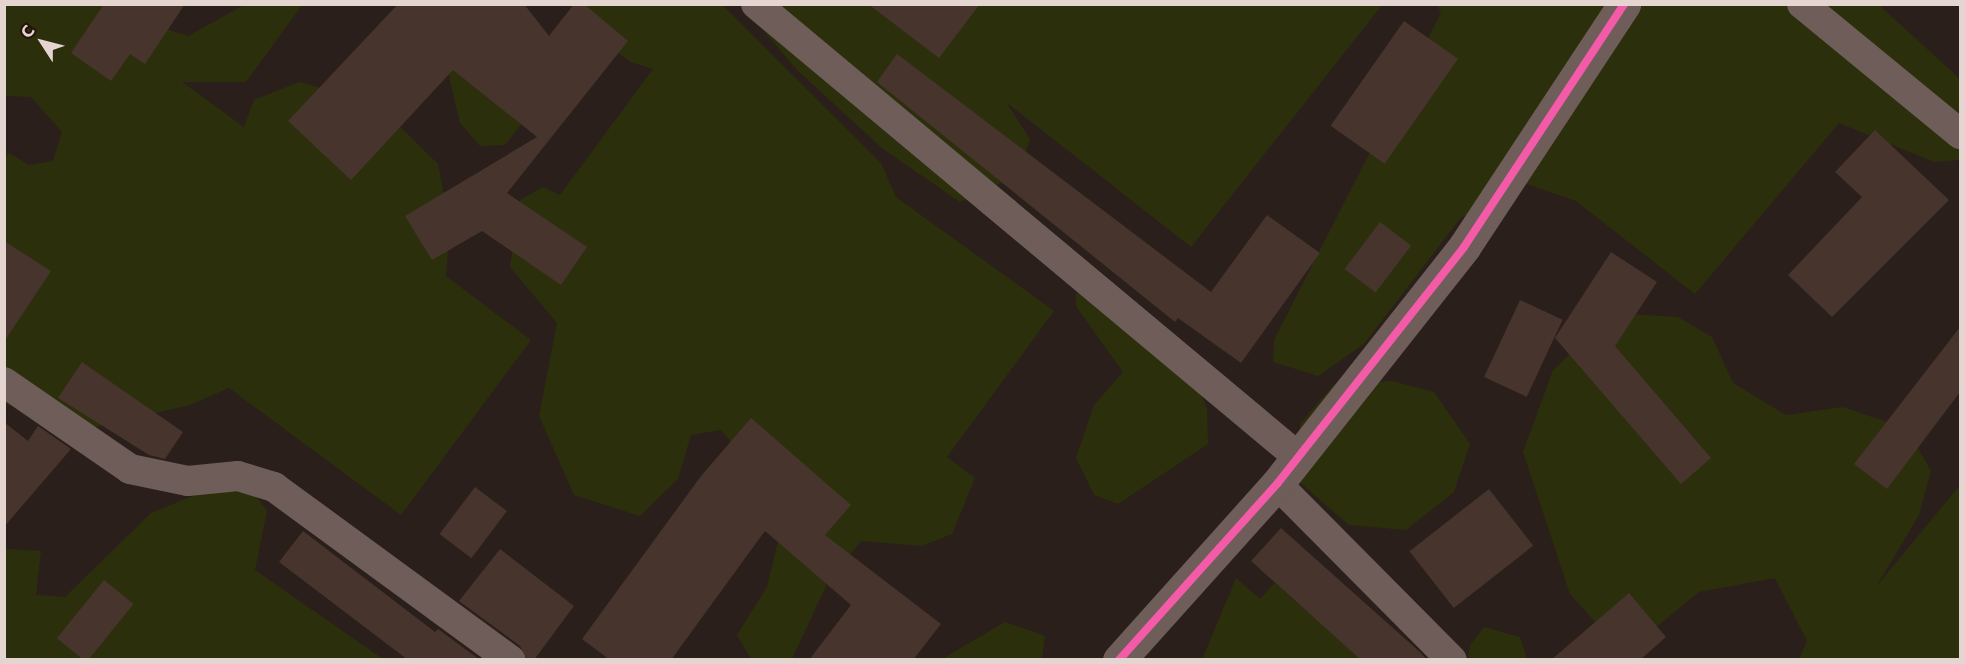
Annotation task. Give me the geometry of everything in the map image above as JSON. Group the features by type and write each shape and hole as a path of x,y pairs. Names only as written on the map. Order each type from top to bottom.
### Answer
{"street":[{"path":"1119,660 1277,484 1464,247 1624,4"}],"lane":[{"path":"756,4 1297,456"},
{"path":"1802,4 1960,134"},
{"path":"4,382 130,469 188,481 238,476 274,487 510,660"},
{"path":"1277,484 1452,660"}],"green space":[{"path":"5,5 129,5 145,22 188,36 244,5 302,5 246,82 182,82 244,127 254,100 299,82 375,102 438,164 450,225 446,276 531,340 401,515 229,388 190,405 91,428 5,404 5,158 9,153 29,165 53,161 62,132 31,97 5,96"},
{"path":"432,5 545,94 505,145 480,146 460,123"},
{"path":"572,5 722,5 881,163 896,197 1054,311 947,457 975,478 952,534 922,546 861,541 827,584 792,659 751,659 737,635 767,587 787,505 721,430 691,435 678,479 640,516 574,495 539,416 557,323 510,267 520,200 543,187 560,195 653,69 631,62 584,28"},
{"path":"742,5 1382,5 1191,247 1006,102 1030,139 1018,175 960,202 883,149 797,70"},
{"path":"1437,5 1879,5 1960,79 1960,160 1934,162 1839,123 1695,294 1576,201 1515,180 1459,220 1364,344 1318,376 1273,362 1274,340 1441,13"},
{"path":"1101,285 1183,349 1207,409 1208,444 1118,504 1094,495 1076,458 1094,405 1123,372 1076,306 1076,294"},
{"path":"1614,313 1678,317 1712,337 1733,383 1786,415 1843,407 1907,429 1931,471 1919,515 1876,587 1960,485 1960,659 1799,659 1807,641 1775,578 1699,592 1639,641 1609,637 1570,594 1523,452 1553,370"},
{"path":"1392,381 1434,392 1470,444 1454,492 1406,530 1349,525 1299,482 1300,424 1334,384"},
{"path":"247,485 267,511 255,570 383,659 5,660 5,549 41,551 36,595 65,597 151,513 217,486"},
{"path":"1236,578 1260,599 1275,583 1361,659 1202,660"},
{"path":"1005,622 1045,636 1042,659 942,659"},
{"path":"1484,627 1520,637 1527,659 1468,659 1470,645"}],"building":[{"path":"104,4 185,4 145,64 130,54 111,81 71,53"},
{"path":"398,4 524,4 549,36 574,4 584,4 628,41 507,193 587,247 561,285 482,231 432,260 405,216 537,137 453,70 351,180 288,121"},
{"path":"868,4 980,4 939,58"},
{"path":"1404,21 1458,59 1385,164 1331,126"},
{"path":"897,54 1211,292 1267,215 1320,253 1241,363 1178,318 1175,322 877,82"},
{"path":"1875,130 1949,200 1832,317 1788,275 1862,197 1835,172"},
{"path":"1380,222 1411,245 1376,293 1344,269"},
{"path":"4,241 51,271 4,342"},
{"path":"1611,252 1657,282 1615,346 1711,458 1681,484 1555,338"},
{"path":"1520,300 1563,320 1527,397 1484,377"},
{"path":"1960,327 1960,392 1887,489 1854,464"},
{"path":"82,362 183,432 165,459 149,455 58,398"},
{"path":"751,418 851,505 825,535 941,624 913,660 809,660 851,605 765,531 671,660 610,660 582,639 701,476"},
{"path":"4,422 28,441 38,426 71,449 4,527"},
{"path":"475,487 507,511 471,558 439,534"},
{"path":"1489,489 1533,546 1454,608 1409,551"},
{"path":"1281,528 1427,660 1361,660 1251,561"},
{"path":"303,531 435,632 438,629 480,660 408,660 279,562"},
{"path":"500,549 574,606 534,660 527,660 520,646 459,601"},
{"path":"104,580 134,604 88,660 84,660 57,638"},
{"path":"1629,593 1666,637 1640,660 1551,660"}],"cycle path":[{"path":"1119,660 1277,484 1464,247 1624,4"}]}
